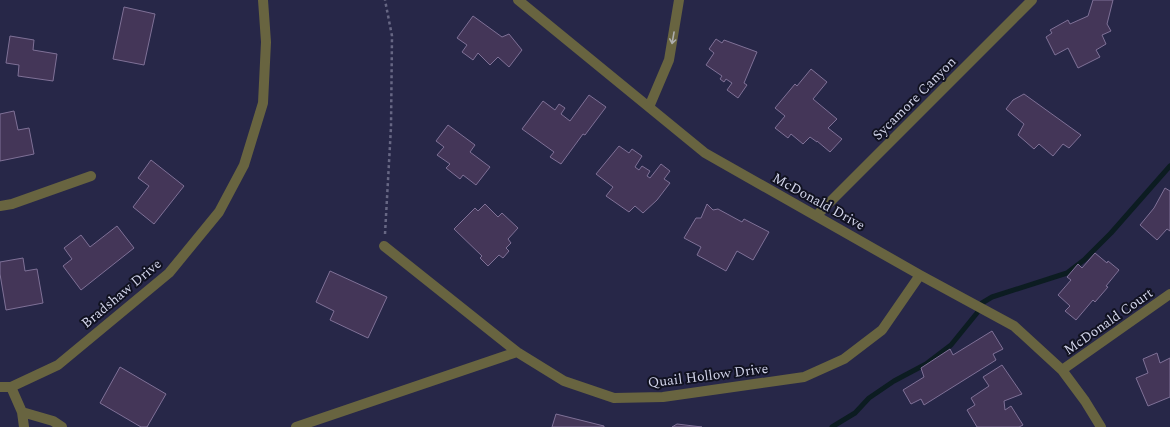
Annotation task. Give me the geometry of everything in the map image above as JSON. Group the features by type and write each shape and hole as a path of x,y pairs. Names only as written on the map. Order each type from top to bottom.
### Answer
{"street":[{"name":"Bradshaw Drive","path":"0,387 11,387 58,365 169,273 219,212 244,165 263,103 266,42 263,0"},
{"name":"McDonald Drive","path":"518,0 705,153 817,215 920,275 1014,326 1062,370 1085,401 1101,427"},
{"path":"648,107 669,60 679,0"},
{"name":"Sycamore Canyon","path":"817,215 1032,0"},
{"path":"0,206 12,204 91,176"},
{"name":"Quail Hollow Drive","path":"384,246 517,352 564,381 614,398 664,397 804,376 844,359 882,330 920,275"},
{"name":"McDonald Court","path":"1062,370 1170,294"},
{"path":"296,427 517,352"},
{"path":"11,387 22,412 24,427"},
{"path":"22,412 54,421 62,427"}],"path":[{"path":"384,246 391,127 392,36 385,0"}],"building":[{"path":"1093,0 1113,0 1107,24 1111,31 1102,35 1106,44 1096,50 1100,57 1078,68 1068,48 1055,55 1046,37 1052,33 1050,30 1068,20 1070,24 1088,16"},
{"path":"124,7 155,14 144,65 113,59"},
{"path":"473,16 502,37 509,34 522,50 509,67 498,57 490,65 478,53 473,60 462,52 467,45 457,38"},
{"path":"10,36 34,40 33,50 57,54 53,81 18,76 19,65 6,63"},
{"path":"716,39 722,43 724,40 757,52 744,83 747,85 738,98 727,90 732,83 726,79 724,82 720,79 722,76 706,65 714,53 709,49"},
{"path":"811,69 827,82 813,99 837,119 828,128 842,139 830,152 810,137 803,144 791,134 788,138 775,128 785,116 775,108 795,84 797,86"},
{"path":"1024,94 1081,135 1069,148 1063,144 1053,156 1039,144 1034,149 1018,135 1024,124 1006,109 1013,100"},
{"path":"589,95 606,107 585,135 583,134 561,164 550,157 554,152 522,129 543,101 555,110 559,104 565,108 561,114 570,121"},
{"path":"14,111 18,130 29,128 34,154 0,161 0,114"},
{"path":"448,125 475,145 470,152 490,167 476,185 463,175 460,179 446,168 450,164 437,155 444,147 436,141"},
{"path":"619,146 629,153 632,149 642,156 635,167 639,170 642,166 650,171 647,176 650,178 661,164 670,171 664,179 670,183 657,200 643,213 635,206 629,212 606,196 613,187 596,174"},
{"path":"151,160 184,186 154,224 133,207 149,186 138,178"},
{"path":"1165,188 1170,191 1170,231 1167,229 1157,240 1140,225 1154,208"},
{"path":"485,204 498,217 502,213 518,228 508,239 511,243 506,248 509,251 503,258 499,255 488,266 480,258 482,256 454,229 475,208 478,211"},
{"path":"707,204 713,210 718,209 742,222 744,219 769,232 753,260 737,251 726,271 697,255 701,247 684,238 696,218 701,218"},
{"path":"117,226 134,248 81,290 63,266 72,259 64,248 81,235 90,247"},
{"path":"1095,253 1107,263 1108,261 1119,270 1106,286 1108,287 1095,302 1093,300 1076,320 1065,311 1070,306 1058,295 1071,280 1067,277 1078,264 1082,268"},
{"path":"23,258 25,271 37,269 43,303 6,310 0,274 0,262"},
{"path":"330,271 387,297 368,338 330,320 334,311 316,302"},
{"path":"992,331 1003,349 993,354 996,360 924,405 921,399 911,404 903,390 924,377 921,368 950,349 953,355"},
{"path":"1157,353 1160,363 1170,358 1170,397 1148,406 1136,378 1148,373 1143,359"},
{"path":"1002,365 1022,394 1004,401 1005,410 1011,406 1023,425 1019,427 977,427 967,410 975,405 971,398 989,386 983,377"},
{"path":"120,367 166,394 147,427 141,427 100,403"},
{"path":"556,414 604,426 604,427 552,427"},
{"path":"677,424 702,427 672,427"}],"waterway":[{"path":"832,427 855,413 869,398 894,381 926,364 951,345 977,313 982,303 992,297 1067,273 1084,260 1111,233 1170,166"}]}
